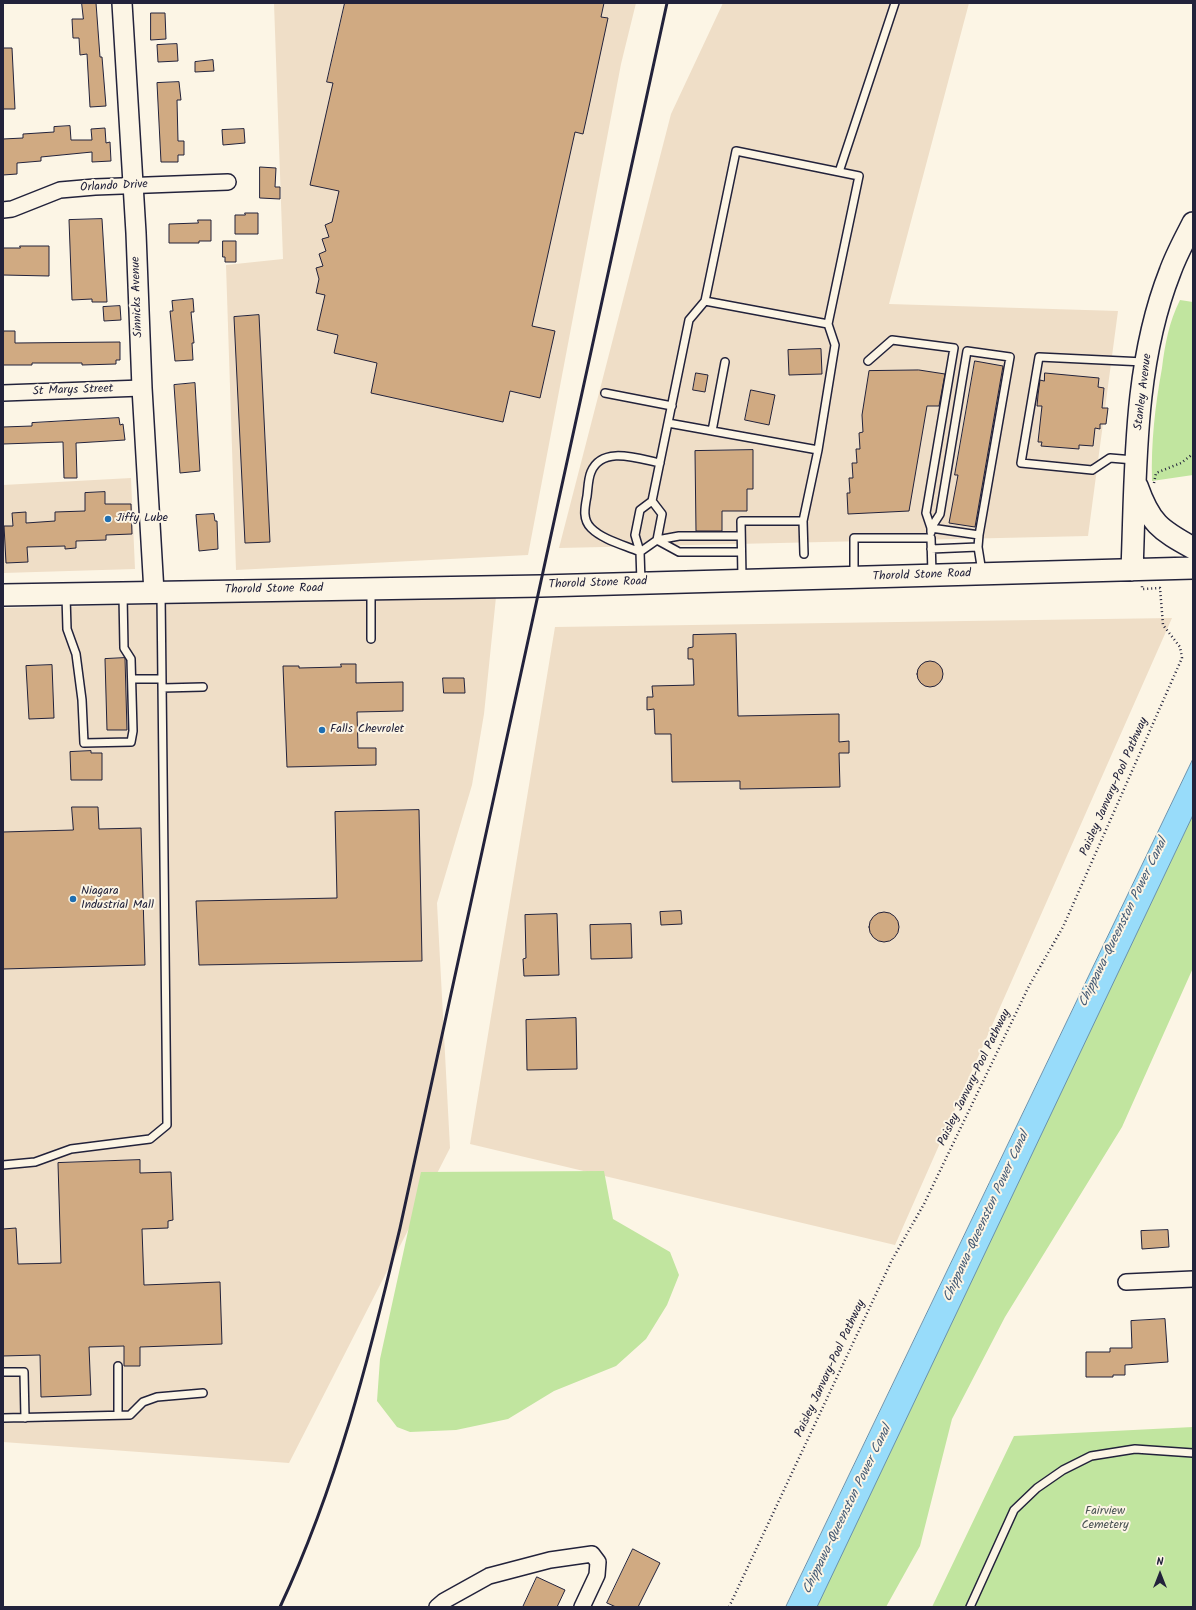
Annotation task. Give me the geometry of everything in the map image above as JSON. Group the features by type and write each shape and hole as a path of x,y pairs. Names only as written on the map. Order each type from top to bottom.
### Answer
{"main road":[{"name":"Stanley Avenue","path":"1137,570 1142,474 1141,396 1146,362 1156,317 1170,272 1193,223"},
{"path":"1142,474 1143,502 1157,526 1193,548"},
{"name":"Thorold Stone Road","path":"3,595 742,581 1193,568"}],"street":[{"name":"Sinnicks Avenue","path":"122,3 136,233 142,388 158,592"},
{"name":"Orlando Drive","path":"3,210 12,209 60,190 228,182"},
{"name":"St Marys Street","path":"3,393 142,388"},
{"path":"1126,1282 1193,1279"},
{"path":"437,1607 444,1600 489,1576 550,1560 592,1554 598,1562 597,1576 582,1607"}],"lane":[{"path":"839,172 895,3"},
{"path":"641,583 640,552 635,535 640,510 652,501 689,320 705,301 736,151 859,176 828,324 835,345 818,450 803,521 804,554"},
{"path":"705,301 828,324"},
{"path":"868,361 892,340 954,348 926,513 931,528 932,575"},
{"path":"931,528 940,514 967,351 1010,357 979,535 978,547 982,574"},
{"path":"1142,474 1110,458 1092,470 1021,463 1039,357 1146,362"},
{"path":"712,431 725,362"},
{"path":"606,393 672,406"},
{"path":"668,424 818,450"},
{"path":"640,552 600,535 590,526 584,512 591,472 599,461 612,456 628,456 660,463"},
{"path":"652,501 662,514 657,540"},
{"path":"742,581 741,521 803,521"},
{"path":"931,528 979,535"},
{"path":"640,552 657,540 679,536 741,536"},
{"path":"854,577 854,538 931,538"},
{"path":"657,540 679,552 741,552"},
{"path":"931,548 978,547"},
{"path":"371,589 371,639"},
{"path":"3,1165 35,1162 71,1149 150,1139 167,1125 162,679 158,592"},
{"path":"66,594 67,629 76,654 82,700 84,743 131,742 133,731 131,659 124,648 123,593"},
{"path":"132,680 162,679"},
{"path":"162,688 203,687"},
{"path":"118,1366 118,1415"},
{"path":"3,1372 24,1372 25,1418"},
{"path":"3,1418 130,1415 143,1402 157,1397 203,1393"},
{"path":"970,1607 1014,1510 1036,1488 1063,1470 1091,1456 1135,1449 1193,1453"}],"path":[{"path":"1142,474 1156,473 1181,463 1193,454"},
{"name":"Paisley Janvary-Pool Pathway","path":"729,1607 892,1260 924,1204 1029,986 1063,927 1182,658 1180,647 1163,625 1160,588 1142,589 1137,570"}],"shaded area":[{"path":"274,3 636,3 621,64 528,555 236,570 226,265 283,259"},
{"path":"723,3 969,3 889,304 1118,311 1088,536 559,548 671,114"},
{"path":"131,478 135,569 3,573 3,485"},
{"name":"Niagara Industrial Mall","path":"496,597 484,714 472,785 437,903 450,1148 289,1463 3,1442 3,608"},
{"path":"1172,618 895,1245 470,1144 555,627"}],"green space":[{"path":"1180,300 1193,302 1193,475 1152,481 1153,438 1157,396 1168,333"},
{"path":"1193,815 1193,968 1122,1127 1005,1317 952,1419 920,1546 886,1607 811,1607"},
{"path":"604,1171 613,1219 670,1252 679,1275 667,1305 646,1339 616,1366 554,1391 508,1419 456,1430 410,1432 397,1427 377,1401 380,1359 421,1172"},
{"name":"Fairview Cemetery","path":"1193,1427 1193,1607 932,1607 1014,1436"}],"water":[{"name":"Chippawa-Queenston Power Canal","path":"1193,759 1193,815 817,1607 786,1607"}],"building":[{"path":"82,3 96,3 100,57 102,57 106,106 90,107 87,54 80,55 79,38 73,38 72,19 83,19"},
{"path":"345,3 604,3 601,17 608,18 583,134 575,132 532,326 555,331 540,398 510,391 503,422 371,393 377,363 334,353 338,335 317,330 325,295 316,293 319,279 316,268 323,266 319,254 326,251 322,239 329,237 325,225 332,222 339,191 310,185 333,83 327,82"},
{"path":"151,13 165,13 166,39 151,40"},
{"path":"177,44 178,61 158,62 157,45"},
{"path":"3,48 12,48 15,109 3,109"},
{"path":"213,60 214,71 195,72 195,62"},
{"path":"179,82 181,100 177,100 178,141 184,141 184,155 178,155 178,162 161,162 157,83"},
{"path":"70,126 71,140 92,140 91,129 105,128 106,143 110,142 111,161 92,162 92,152 41,157 41,161 17,163 17,174 3,175 3,139 23,138 23,134 54,132 54,127"},
{"path":"244,129 245,143 223,145 222,130"},
{"path":"260,167 276,168 275,187 280,187 280,199 260,198"},
{"path":"245,213 258,213 258,234 235,234 235,215 245,215"},
{"path":"102,219 107,302 92,302 92,299 72,300 69,220"},
{"path":"198,220 211,220 211,241 199,241 199,243 169,243 169,224 198,223"},
{"path":"223,241 236,241 236,262 225,262 225,257 223,257"},
{"path":"20,246 49,246 49,276 3,275 3,248 20,248"},
{"path":"193,299 194,312 191,312 194,343 192,343 193,360 175,361 170,311 173,311 172,301"},
{"path":"120,306 121,320 104,321 103,307"},
{"path":"259,315 270,542 245,543 234,317"},
{"path":"4,331 15,331 15,343 120,342 120,360 116,360 116,364 82,365 82,363 32,363 32,365 3,365"},
{"path":"821,349 822,374 789,375 788,350"},
{"path":"975,361 1003,366 975,527 949,523 958,475 955,475"},
{"path":"919,370 945,374 939,406 927,406 909,511 848,514 847,493 850,493 849,478 853,478 852,463 857,463 856,449 860,449 859,433 863,432 862,415 869,371"},
{"path":"696,373 708,375 705,392 693,390"},
{"path":"1045,373 1099,378 1098,387 1104,388 1102,408 1108,408 1106,424 1100,424 1100,429 1095,428 1093,446 1079,445 1079,449 1041,446 1042,442 1038,442 1042,406 1037,406 1038,395 1040,380 1044,381"},
{"path":"195,383 200,471 180,473 174,385"},
{"path":"751,390 775,395 769,425 745,420"},
{"path":"119,418 120,425 123,424 125,440 76,443 77,478 64,478 63,442 3,444 3,427 32,426 32,423"},
{"path":"753,450 753,489 747,489 747,511 722,511 722,531 696,531 695,451"},
{"path":"105,492 105,504 131,504 132,534 106,535 106,540 76,541 76,548 65,549 65,546 27,547 28,562 6,563 4,526 13,526 12,513 26,512 26,523 55,521 55,512 85,511 85,493"},
{"path":"214,514 215,521 217,521 218,549 199,551 196,515"},
{"path":"736,634 738,716 839,714 839,742 849,741 849,753 839,753 840,787 740,789 740,781 672,782 671,734 655,734 654,709 647,710 647,697 653,697 652,686 694,685 693,659 688,659 688,648 693,647 693,635"},
{"path":"125,658 127,730 107,730 105,659"},
{"path":"930,661 939,665 943,674 939,683 930,687 921,683 917,674 921,665"},
{"name":"Falls Chevrolet","path":"341,664 356,664 356,683 403,682 403,711 357,712 358,748 376,748 376,765 287,767 283,666 299,666 299,668 341,667"},
{"path":"52,665 54,718 29,719 26,666"},
{"path":"443,678 464,678 465,693 444,693"},
{"path":"91,751 91,753 102,753 102,780 71,780 70,752"},
{"name":"Niagara Industrial Mall","path":"72,807 98,807 99,829 141,828 145,965 3,969 3,832 73,830"},
{"path":"419,810 422,961 199,965 196,901 337,898 335,812"},
{"path":"681,911 682,924 661,925 660,912"},
{"path":"884,912 890,913 898,921 898,933 890,941 884,942 878,941 870,933 869,927 870,921 878,913"},
{"path":"557,914 559,975 524,976 523,959 526,958 525,915"},
{"path":"631,924 632,958 591,959 590,925"},
{"path":"576,1018 577,1069 527,1070 526,1020"},
{"path":"140,1160 140,1173 171,1172 173,1220 168,1221 168,1228 142,1229 144,1285 220,1282 222,1344 140,1347 140,1366 124,1366 124,1346 89,1347 91,1395 41,1397 40,1355 3,1356 3,1229 16,1228 18,1264 61,1263 58,1163"},
{"path":"1168,1230 1169,1247 1142,1249 1141,1231"},
{"path":"1165,1319 1168,1362 1125,1365 1125,1375 1113,1375 1113,1377 1086,1377 1086,1352 1110,1352 1110,1348 1132,1348 1131,1321"},
{"path":"633,1549 660,1563 638,1607 616,1607 607,1603"},
{"path":"537,1577 565,1590 557,1607 523,1607"}],"railway":[{"path":"280,1607 318,1515 350,1421 400,1228 667,3"}],"place":[{"name":"Jiffy Lube","path":"108,519"},
{"name":"Falls Chevrolet","path":"322,730"},
{"name":"Niagara Industrial Mall","path":"73,899"}]}
